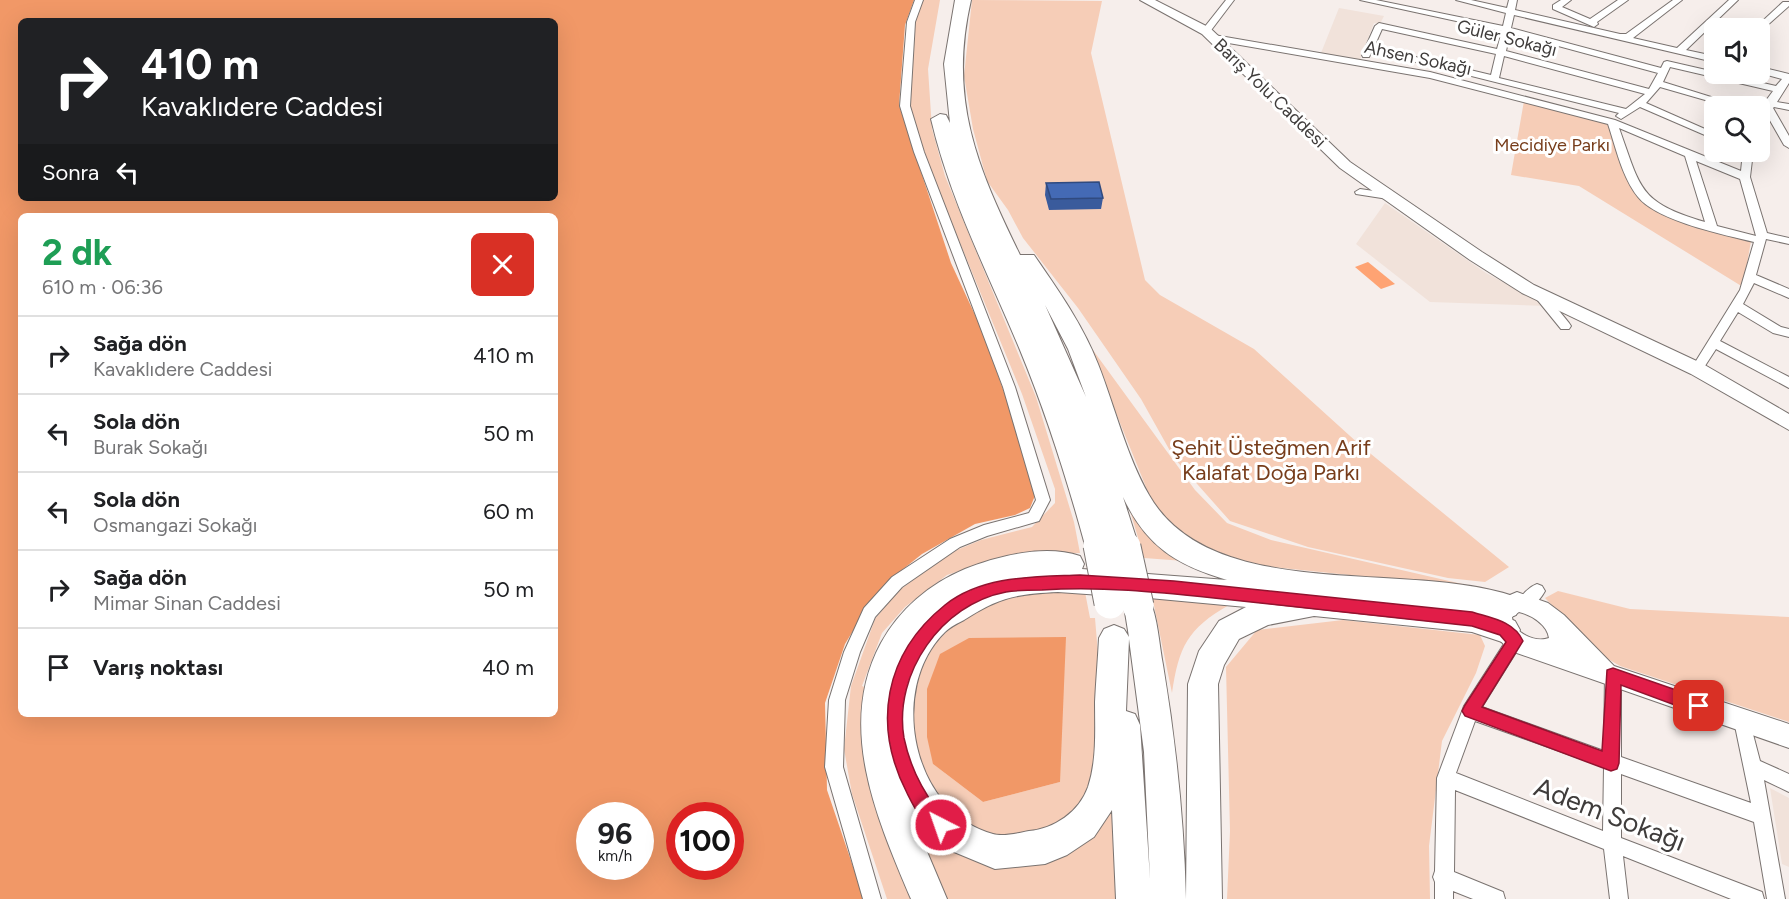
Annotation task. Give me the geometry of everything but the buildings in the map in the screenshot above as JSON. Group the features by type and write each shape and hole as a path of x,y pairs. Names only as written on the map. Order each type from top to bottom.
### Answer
{"highway":[{"path":"947,0 940,27 935,76 938,108 951,165 1037,363 1075,462 1112,546 1124,605 1157,715 1168,858 1168,899"},
{"path":"963,0 954,37 952,83 959,130 982,190 1078,404 1113,502 1112,546"},
{"path":"982,190 1052,298 1080,350 1140,504 1165,537 1217,567 1326,595"},
{"path":"929,899 901,836 886,790 875,722 877,690 891,649 913,618 954,586 980,574 1012,565 1079,564 1326,595 1472,619 1518,614"},
{"path":"1124,605 1114,638 1111,691 1112,741 1104,788 1095,807 1079,828 1057,844 1033,851 1015,853 975,846 931,816 907,776 896,737 895,701 902,674 913,651 930,629 952,609 980,593 1006,585 1080,581 1239,592 1326,595"},
{"path":"1204,899 1203,684 1210,661 1229,630 1263,613 1326,595"},
{"path":"1114,638 1123,711 1134,899"}],"main road":[{"name":"Barış Yolu Caddesi","path":"1146,0 1210,34 1332,154 1388,196 1476,256 1539,294 1697,369 1789,423"},
{"path":"1613,675 1544,611 1518,614 1538,650 1789,736"},
{"path":"1538,650 1546,650 1557,644 1559,632 1551,618"}],"street":[{"path":"872,899 834,767 837,700 860,632 869,612 897,582 955,543 984,531 1034,517 1043,500 1009,387 919,152 905,106 909,34 919,0"},
{"path":"1210,34 1230,0"},
{"path":"1364,0 1506,29 1664,72"},
{"path":"1460,0 1704,57"},
{"path":"1496,77 1513,0"},
{"path":"1567,0 1556,7 1628,38"},
{"path":"1591,22 1624,0"},
{"path":"1628,38 1678,0"},
{"path":"1679,51 1734,0"},
{"path":"1770,19 1787,5 1773,0"},
{"name":"Güler Sokağı","path":"1369,48 1378,26 1500,52 1649,92"},
{"name":"Ahsen Sokağı","path":"1210,34 1430,75 1612,122 1745,177"},
{"path":"1363,63 1369,48 1496,77 1627,112"},
{"path":"1782,88 1667,64 1660,84 1649,92 1641,104 1612,122 1643,197 1661,209 1712,228 1789,241"},
{"path":"1770,72 1789,77 1770,104"},
{"path":"1660,84 1704,97"},
{"path":"1641,104 1704,132"},
{"path":"1770,111 1789,107"},
{"path":"1770,120 1789,145"},
{"path":"1690,156 1712,228"},
{"path":"1697,369 1746,290 1761,237 1745,177 1747,162"},
{"name":"Barış Yolu Caddesi","path":"1360,192 1388,196"},
{"path":"1750,277 1789,294"},
{"name":"Barış Yolu Caddesi","path":"1539,294 1565,326"},
{"path":"1736,305 1776,330 1789,333"},
{"path":"1712,342 1789,383"},
{"path":"1444,899 1442,877 1446,778 1470,711 1518,614"},
{"path":"1613,675 1612,844 1619,899"},
{"path":"1470,711 1760,815"},
{"path":"1742,721 1753,766 1776,899"},
{"path":"1753,766 1789,783"},
{"name":"Adem Sokağı","path":"1446,778 1755,899"},
{"path":"1442,877 1496,899"}],"shaded area":[{"path":"0,0 914,0 905,25 899,105 951,263 982,330 1029,463 1036,493 1030,508 1015,515 975,524 922,554 897,574 871,601 845,644 825,703 827,790 864,899 0,899"},
{"path":"1339,8 1384,16 1380,24 1374,23 1360,60 1321,53"},
{"path":"1385,203 1486,273 1548,306 1430,302 1356,244"},
{"path":"1368,262 1395,284 1381,289 1355,267"},
{"path":"1066,637 1060,782 983,802 933,764 927,737 927,689 940,654 969,638"},
{"path":"1770,788 1789,798 1789,867 1782,864"}],"green space":[{"path":"923,0 940,0 928,69 932,129 945,176 1036,397 1074,522 1080,553 1003,556 947,575 905,607 882,633 862,686 869,689 916,899 887,899 852,794 844,749 851,686 875,619 898,591 952,552 981,540 1032,527 1055,503 1055,489 1022,394 926,160 909,106 913,23"},
{"name":"Şehit Üsteğmen Arif Kalafat Doğa Parkı","path":"972,0 1102,1 1091,53 1145,280 1160,295 1254,349 1360,445 1509,567 1485,582 1448,578 1308,547 1230,521 1174,458 1141,399 1078,308 1023,238 1008,210 987,181 973,129 964,76"},
{"name":"Mecidiye Parkı","path":"1524,101 1609,124 1630,176 1643,200 1679,220 1751,241 1743,287 1579,186 1511,175"},
{"path":"1071,320 1195,490 1227,523 1271,540 1484,589 1253,565 1204,554 1162,516 1148,492 1099,371"},
{"path":"1123,487 1184,561 1144,558"},
{"path":"1050,591 1085,592 1090,618 1095,618 1102,702 1090,789 1062,828 1014,843 952,823 915,753 911,701 924,656 959,618 990,602","holes":["933,764 1060,782 983,802"]},
{"path":"1558,591 1630,609 1789,617 1789,722 1620,666 1598,653 1545,598"},
{"path":"1152,596 1229,605 1203,622 1187,641 1178,663 1172,693"},
{"path":"1343,620 1480,635 1485,646 1476,673 1442,741 1429,846 1430,899 1227,899 1230,831 1226,667 1257,630"},
{"path":"901,788 993,862 1115,788 1118,899 942,899"}],"route":[{"path":"941,825 931,816 907,776 896,737 895,701 902,674 913,651 930,629 952,609 980,593 1006,585 1080,581 1239,592 1314,603 1472,619 1505,630 1515,641 1470,711 1611,763 1613,675 1699,706"}]}
